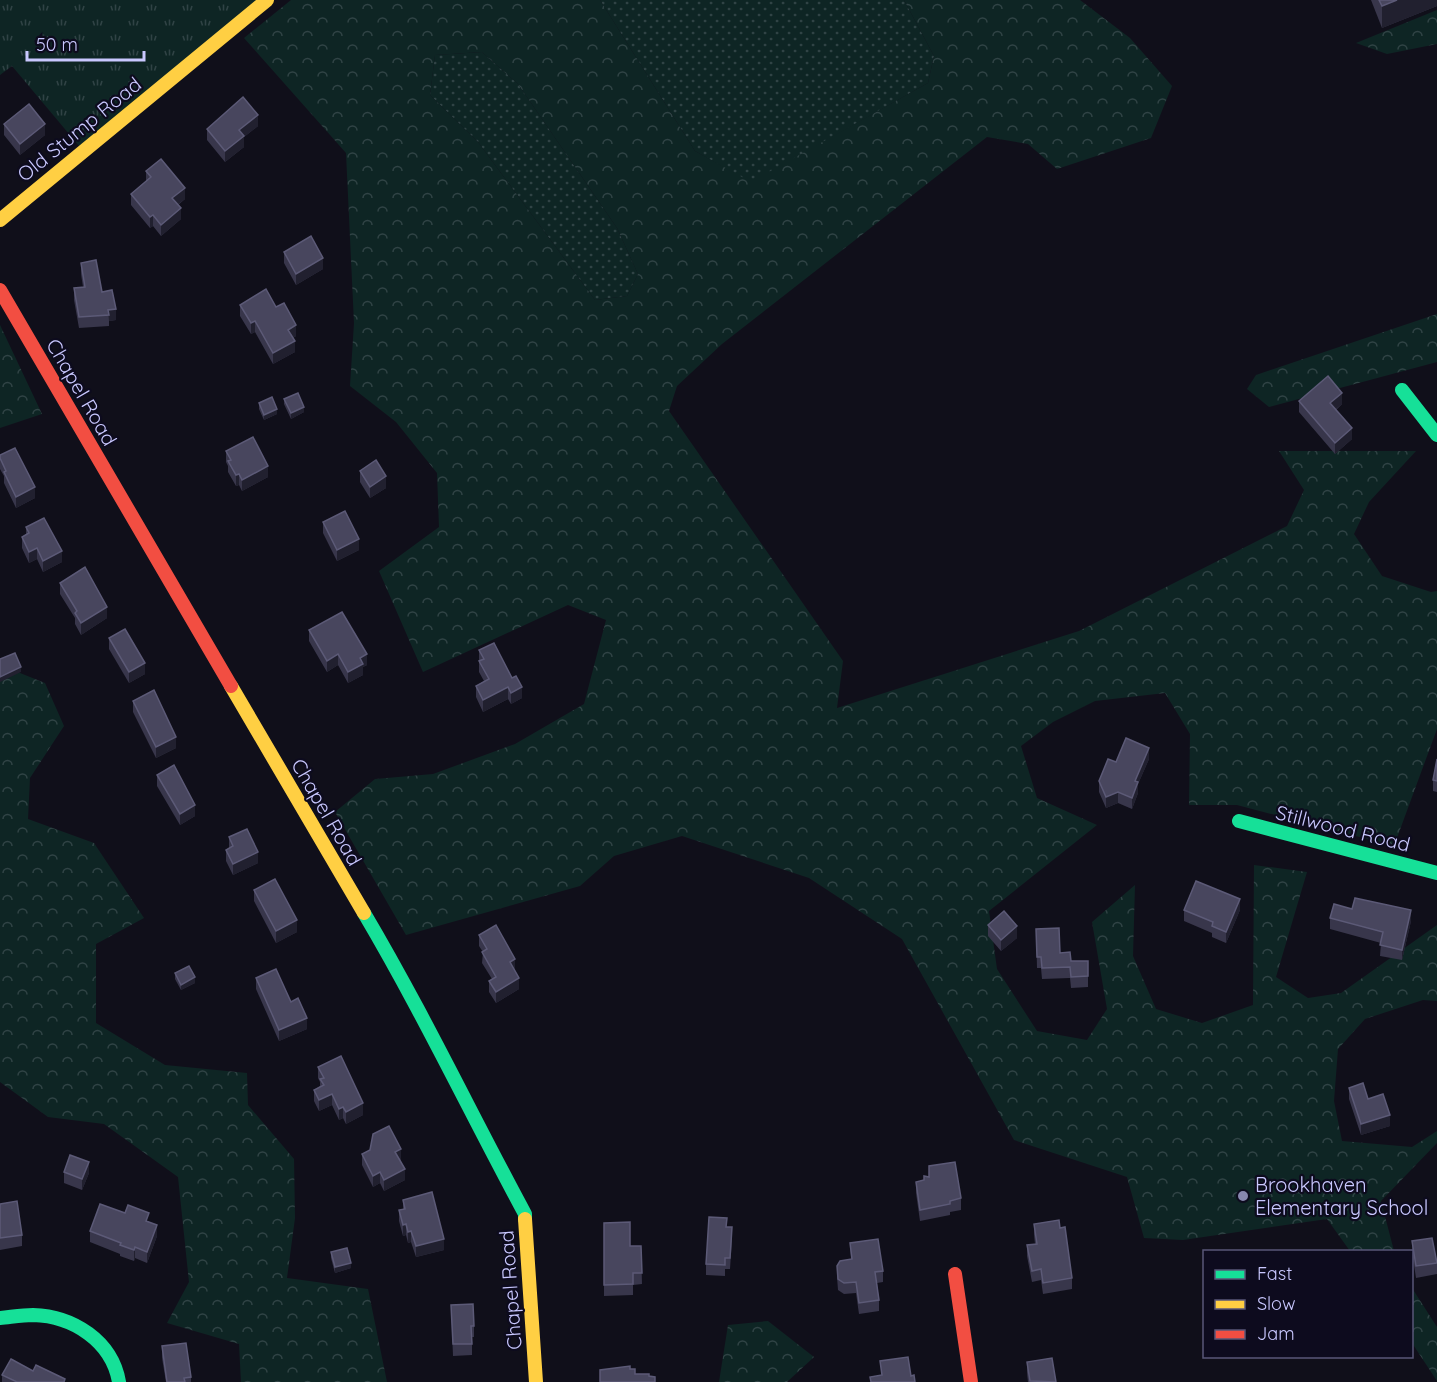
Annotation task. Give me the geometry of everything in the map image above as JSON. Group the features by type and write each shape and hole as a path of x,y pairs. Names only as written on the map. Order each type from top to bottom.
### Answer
{"street":[{"name":"Old Stump Road","path":"0,220 267,0"},
{"name":"Chapel Road","path":"0,290 402,978 471,1115 525,1214 536,1382"},
{"path":"1402,390 1437,435"},
{"name":"Stillwood Road","path":"1239,821 1437,873"},
{"path":"955,1274 971,1382"},
{"path":"0,1318 35,1315 68,1322 94,1338 112,1356 119,1382"}],"green space":[{"path":"0,0 266,0 85,153 12,66 0,75"},
{"path":"291,0 600,0 695,151 751,182 928,83 934,56 904,0 1080,0 1130,38 1172,86 1151,138 1057,169 1028,144 987,137 722,344 677,386 669,411 843,661 837,708 1079,631 1287,526 1304,490 1279,451 1416,451 1369,502 1354,534 1382,576 1431,592 1437,591 1437,729 1394,846 1237,805 1189,805 1190,734 1165,693 1095,701 1053,722 1021,746 1037,798 1097,825 989,911 997,969 1037,1031 1087,1040 1107,1009 1092,922 1135,885 1133,956 1156,1009 1202,1023 1253,1005 1254,865 1307,872 1276,977 1308,998 1341,993 1437,925 1437,1001 1423,1000 1365,1019 1338,1049 1334,1101 1342,1141 1412,1147 1437,1131 1437,1143 1381,1201 1394,1250 1349,1250 1327,1219 1183,1240 1144,1238 1127,1177 1014,1140 902,939 809,878 682,836 614,856 580,886 406,935 335,812 375,779 433,774 515,744 584,704 606,620 568,605 423,672 379,571 439,527 437,473 396,422 350,386 354,323 346,153 244,38","holes":["482,52 518,84 617,228 638,274 627,296 595,300 478,142 430,95 435,55"]},
{"path":"600,0 904,0 934,56 928,83 751,183 695,151"},
{"path":"1437,10 1437,44 1387,54 1356,43"},
{"path":"482,52 518,84 617,228 638,274 627,296 595,300 478,142 430,95 435,55"},
{"path":"1437,314 1437,362 1269,407 1247,389 1256,375"},
{"path":"0,325 42,414 0,428"},
{"path":"0,665 45,683 64,726 30,778 28,819 94,843 144,918 96,944 96,1023 165,1065 247,1073 248,1105 294,1159 295,1218 287,1278 368,1289 387,1382 241,1382 239,1344 167,1323 189,1282 178,1177 104,1124 48,1117 0,1082"},
{"path":"1413,1290 1437,1327 1437,1381 1413,1345"},
{"path":"768,1321 814,1357 787,1382 719,1382 728,1325"}],"building":[{"path":"1379,0 1397,0 1382,6"},
{"path":"243,97 258,115 239,130 244,136 225,151 207,129"},
{"path":"29,104 45,124 20,144 4,124"},
{"path":"161,159 185,188 172,198 181,208 161,225 153,215 150,217 131,194 151,177 146,171"},
{"path":"311,236 323,258 296,274 284,252"},
{"path":"96,260 102,292 112,290 116,309 108,310 109,315 79,317 74,288 85,287 81,263"},
{"path":"266,289 276,307 284,303 296,325 288,330 295,341 273,353 255,321 251,323 240,305"},
{"path":"1328,376 1342,393 1330,403 1352,428 1335,443 1299,401"},
{"path":"298,393 304,407 291,413 284,399"},
{"path":"272,397 277,409 264,415 259,403"},
{"path":"253,437 268,466 242,480 239,474 236,475 228,461 231,460 226,451"},
{"path":"15,448 35,487 16,497 0,458 0,455"},
{"path":"376,460 386,476 370,487 360,471"},
{"path":"345,511 359,539 337,550 323,522"},
{"path":"44,518 62,551 43,561 37,548 29,552 22,537 29,533 26,527"},
{"path":"85,567 107,607 81,623 75,613 77,611 60,583"},
{"path":"342,612 367,654 360,658 363,664 348,672 338,654 327,661 309,630"},
{"path":"125,629 145,663 129,672 109,638"},
{"path":"494,643 512,678 516,676 522,687 511,693 508,687 483,700 476,686 489,679 479,661 484,659 479,650"},
{"path":"15,653 21,667 0,677 0,659"},
{"path":"154,690 176,737 156,747 133,701"},
{"path":"1126,738 1149,748 1135,781 1138,782 1132,798 1118,792 1106,797 1099,781 1108,759 1116,762"},
{"path":"1437,759 1437,781 1433,780"},
{"path":"174,765 195,805 180,814 157,775"},
{"path":"247,829 258,852 233,864 226,850 233,846 229,837"},
{"path":"275,879 297,920 276,931 254,890"},
{"path":"1196,881 1240,899 1226,932 1212,926 1213,922 1184,910"},
{"path":"1355,898 1411,910 1402,950 1380,945 1383,932 1330,918 1334,904 1352,909"},
{"path":"1004,911 1017,926 1001,940 988,925"},
{"path":"496,925 515,959 510,962 519,978 496,992 489,981 496,977 482,952 487,949 479,935"},
{"path":"1059,928 1060,953 1070,952 1071,961 1088,961 1088,976 1071,977 1070,967 1042,968 1041,957 1037,957 1036,929"},
{"path":"189,966 195,977 181,985 175,973"},
{"path":"276,969 291,1002 298,998 307,1018 279,1030 256,978"},
{"path":"341,1056 363,1103 346,1112 343,1107 339,1109 332,1094 319,1100 314,1090 324,1085 320,1079 324,1078 318,1067"},
{"path":"1363,1083 1368,1099 1383,1094 1390,1115 1361,1124 1349,1088"},
{"path":"389,1126 401,1149 395,1152 405,1169 384,1180 380,1172 373,1176 362,1154 370,1150 373,1134"},
{"path":"70,1155 89,1162 82,1179 64,1172"},
{"path":"955,1162 961,1198 950,1201 950,1204 920,1210 916,1182 924,1180 924,1176 929,1177 929,1166"},
{"path":"432,1192 444,1239 416,1246 411,1231 408,1232 406,1224 403,1225 399,1210 405,1209 403,1200"},
{"path":"17,1201 22,1235 0,1238 0,1204"},
{"path":"100,1204 125,1213 128,1205 149,1213 146,1221 157,1225 147,1252 135,1247 134,1250 120,1245 121,1243 90,1231"},
{"path":"709,1217 727,1218 726,1227 732,1227 730,1258 725,1258 725,1265 706,1264"},
{"path":"1059,1220 1060,1228 1065,1227 1072,1278 1043,1283 1041,1269 1032,1271 1027,1245 1037,1244 1034,1224"},
{"path":"630,1222 630,1246 641,1246 642,1273 633,1273 633,1284 604,1285 604,1223"},
{"path":"1432,1238 1437,1263 1416,1266 1412,1241"},
{"path":"878,1239 883,1271 875,1272 879,1300 859,1303 856,1282 844,1283 838,1279 837,1266 840,1261 852,1259 850,1243"},
{"path":"347,1248 351,1263 335,1267 331,1252"},
{"path":"473,1304 472,1344 453,1344 451,1305"},
{"path":"186,1343 191,1377 184,1378 185,1382 167,1382 162,1346"},
{"path":"908,1357 911,1376 914,1375 915,1382 871,1382 870,1377 882,1375 880,1361"},
{"path":"1052,1358 1056,1382 1030,1381 1027,1362"},
{"path":"11,1359 33,1371 36,1365 65,1379 64,1382 17,1382 2,1375"},
{"path":"630,1366 630,1369 635,1369 635,1374 649,1374 655,1377 655,1382 600,1382 600,1370"}],"traffic: fast":[{"path":"1402,390 1437,435"},
{"path":"1239,821 1437,873"},
{"path":"364,913 426,1025 525,1214 525,1219"},
{"path":"0,1318 48,1316 76,1326 88,1333 108,1354 119,1382"}],"traffic: slow":[{"path":"0,220 267,0"},
{"path":"231,686 364,913"},
{"path":"525,1219 536,1382"}],"traffic: jam":[{"path":"0,290 231,686"},
{"path":"955,1274 971,1382"}],"place":[{"name":"Brookhaven Elementary School","path":"1243,1196"}]}
